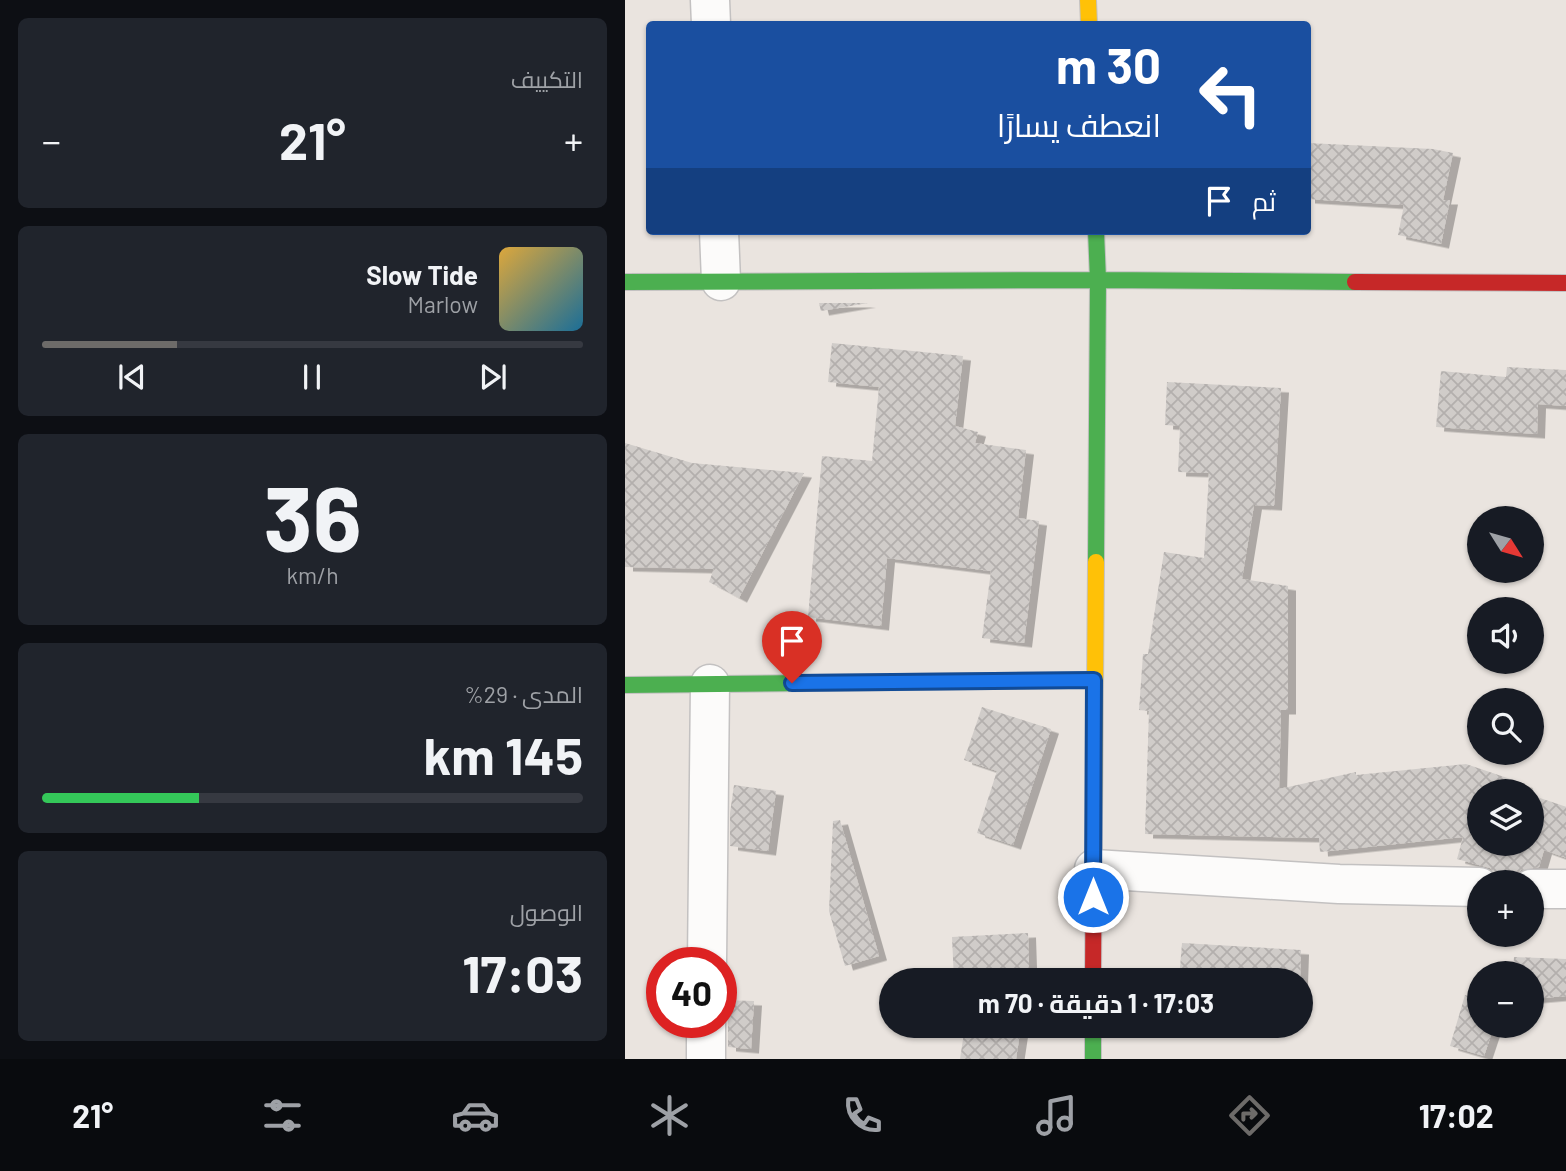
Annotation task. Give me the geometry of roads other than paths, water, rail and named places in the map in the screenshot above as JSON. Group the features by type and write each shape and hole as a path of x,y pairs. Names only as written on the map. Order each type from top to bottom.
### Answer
{"street":[{"path":"710,0 711,21"},
{"path":"1088,0 1089,21"},
{"path":"719,235 721,281"},
{"path":"1093,968 1096,235"},
{"path":"625,282 1098,280 1566,283"},
{"path":"625,685 1094,680"},
{"path":"707,947 710,684"},
{"path":"1093,869 1338,884 1467,887"},
{"path":"1544,889 1566,889"},
{"path":"706,1038 706,1059"},
{"path":"1093,1038 1093,1059"}]}
